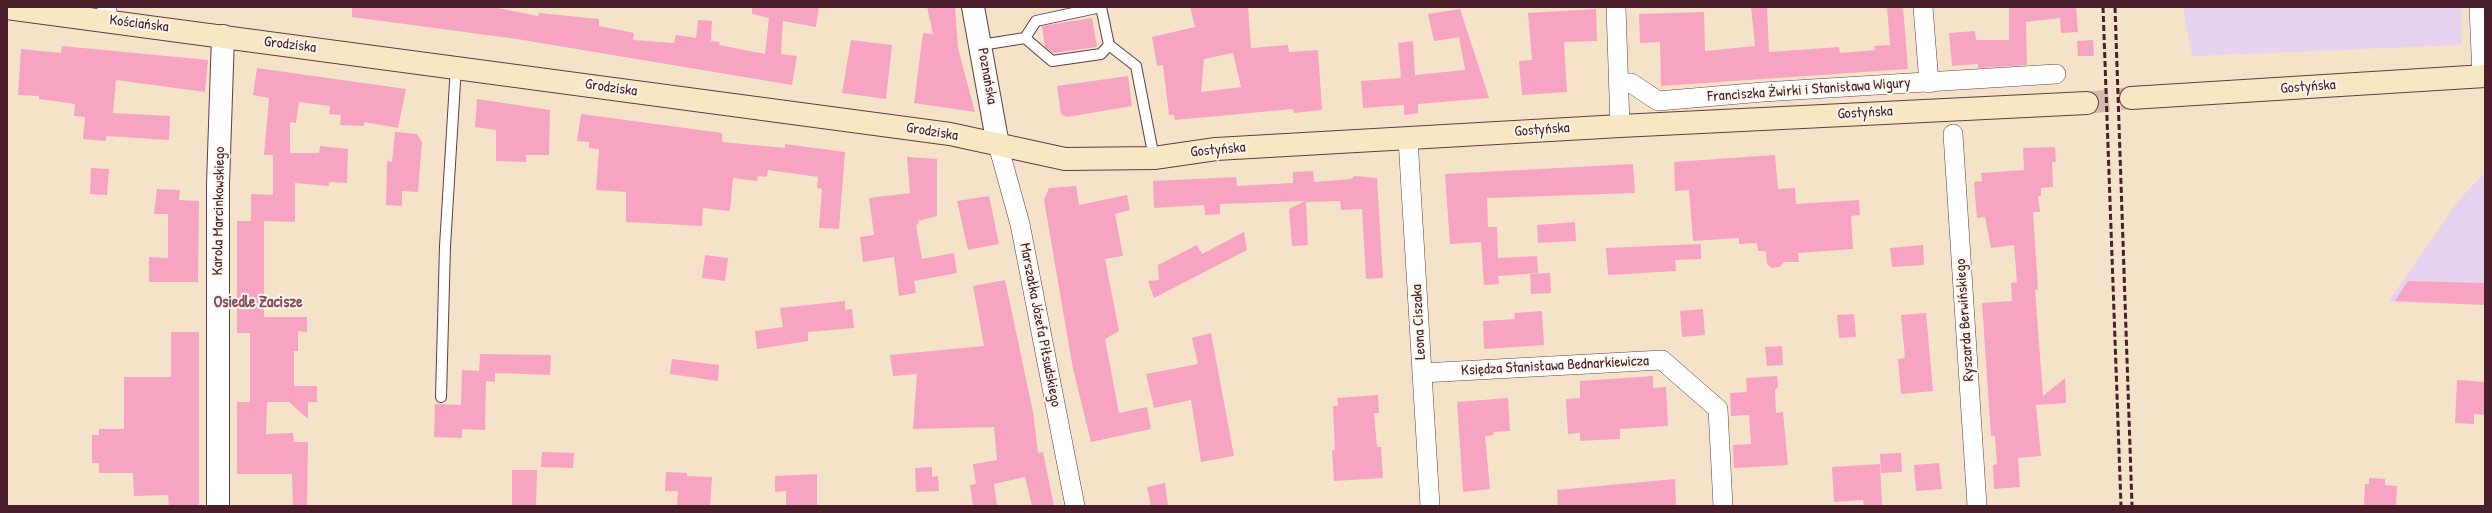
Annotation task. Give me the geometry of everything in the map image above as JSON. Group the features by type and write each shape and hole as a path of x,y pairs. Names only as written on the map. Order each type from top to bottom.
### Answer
{"main road":[{"name":"Kościańska","path":"7,8 106,14 223,36"},
{"name":"Grodziska","path":"223,36 456,66 950,134 998,145"},
{"name":"Gostyńska","path":"2131,98 2483,76"},
{"name":"Gostyńska","path":"998,145 1065,159 1154,158 1216,149 1620,126 2087,103"}],"street":[{"name":"Poznańska","path":"973,7 998,145"},
{"path":"1616,7 1620,126"},
{"name":"Franciszka Żwirki i Stanisława Wigury","path":"1618,83 1631,83 1658,101 1763,92 1929,83 1923,7"},
{"path":"2479,7 2483,76"},
{"name":"Karola Marcinkowskiego","path":"218,506 218,184 223,36"},
{"path":"1929,83 2056,74"},
{"name":"Ryszarda Berwińskiego","path":"1952,134 1977,506"},
{"name":"Leona Ciszaka","path":"1408,139 1430,506"},
{"name":"Marszałka Józefa Piłsudskiego","path":"998,145 1020,224 1075,506"},
{"name":"Księdza Stanisława Bednarkiewicza","path":"1422,373 1662,360 1718,409 1723,506"}],"lane":[{"path":"1026,38 1036,21 1101,8 1109,45 1136,66 1154,158"},
{"path":"981,45 1026,38"},
{"path":"1026,38 1052,61 1101,54 1109,45"},
{"path":"440,397 445,246 456,66"}],"shaded area":[{"path":"2183,7 2461,7 2462,45 2192,56"},
{"path":"2485,172 2485,305 2388,302 2459,200"}],"building":[{"path":"352,7 493,7 538,16 539,13 599,19 599,26 634,33 633,40 674,43 676,35 696,38 698,20 712,21 711,41 720,42 719,45 765,54 769,18 752,14 752,7 819,7 816,27 783,21 781,54 797,56 792,85 517,39 352,17"},
{"path":"927,7 955,7 958,48 975,112 914,103 923,33 933,34"},
{"path":"1190,7 1248,7 1251,48 1288,45 1289,52 1318,50 1322,110 1294,113 1293,109 1175,120 1174,115 1169,115 1163,65 1157,66 1152,37 1195,27","holes":["1233,53 1241,87 1201,92 1204,59"]},
{"path":"1751,7 1767,7 1769,52 1839,47 1840,53 1875,50 1874,46 1890,45 1887,7 1903,7 1908,69 1661,86 1660,42 1640,43 1639,14 1704,12 1705,51 1755,46"},
{"path":"2009,7 2076,7 2078,32 2061,33 2060,18 2026,22 2027,65 1978,68 1978,64 1952,66 1949,33 1975,31 1976,40 2009,40"},
{"path":"1460,9 1489,98 1418,104 1418,113 1404,115 1404,105 1363,108 1361,81 1401,78 1398,43 1413,41 1415,75 1465,70 1459,37 1434,41 1428,14"},
{"path":"1596,9 1597,41 1564,42 1567,92 1522,95 1519,61 1532,60 1528,13"},
{"path":"1092,18 1097,47 1053,53 1045,47 1042,26"},
{"path":"851,40 892,45 886,99 842,93"},
{"path":"2093,40 2094,56 2078,56 2077,41"},
{"path":"62,46 208,60 205,92 116,80 113,113 170,116 169,140 106,136 106,141 83,139 85,117 74,116 75,104 39,99 39,96 18,95 21,49 61,53"},
{"path":"257,68 406,89 398,128 364,122 364,126 340,125 341,115 329,114 330,106 299,102 296,123 290,122 290,153 319,153 320,146 348,149 347,183 329,182 329,186 295,183 295,222 264,221 264,317 307,317 307,332 298,331 298,351 294,351 294,386 317,386 317,402 308,402 308,419 289,402 267,402 266,434 293,433 294,442 308,442 307,506 293,506 292,474 237,474 237,402 250,402 250,333 237,333 237,221 251,221 251,194 273,195 273,155 264,155 269,98 253,95"},
{"path":"1128,76 1132,106 1067,117 1061,114 1057,86"},
{"path":"477,99 550,110 549,155 526,155 526,162 496,161 496,130 475,127"},
{"path":"581,114 722,133 722,142 785,148 785,144 845,152 839,229 819,228 822,189 817,188 818,177 768,170 767,177 758,176 757,181 733,178 730,211 703,208 702,226 626,222 626,192 596,190 599,149 589,148 589,142 577,141"},
{"path":"395,132 417,134 422,142 418,192 402,191 402,206 386,205 387,161 392,162"},
{"path":"2055,147 2056,162 2052,162 2053,187 2041,188 2041,196 2038,196 2040,212 2033,212 2038,289 2035,290 2043,396 2065,378 2066,403 2036,405 2041,456 2018,458 2020,487 1994,489 1993,465 1997,464 1995,436 1991,436 1982,303 2012,301 2011,283 2017,282 2014,245 1991,248 1985,217 1977,218 1974,182 1982,181 1981,173 2024,170 2023,148"},
{"path":"1775,155 1778,189 1795,188 1796,204 1859,200 1860,215 1851,216 1853,249 1798,253 1799,262 1784,262 1780,267 1772,268 1767,264 1766,251 1758,251 1757,243 1739,244 1739,238 1693,241 1689,190 1675,191 1674,162"},
{"path":"907,157 937,159 937,216 918,221 919,224 916,225 922,259 954,253 957,273 914,281 916,293 899,296 894,257 863,262 860,237 874,235 869,198 910,193"},
{"path":"1633,164 1635,193 1487,198 1488,227 1497,227 1498,258 1537,256 1538,273 1498,276 1499,284 1484,285 1481,242 1450,244 1445,174"},
{"path":"91,168 109,169 107,195 90,194"},
{"path":"1313,171 1314,182 1351,179 1354,176 1377,178 1383,278 1366,279 1362,209 1341,210 1340,201 1306,202 1308,245 1292,246 1289,209 1305,201 1220,204 1220,214 1205,215 1204,205 1154,208 1153,181 1236,177 1237,186 1293,183 1293,172"},
{"path":"1076,186 1079,205 1127,195 1130,210 1115,214 1123,256 1105,259 1119,331 1105,339 1119,413 1147,407 1151,429 1091,442 1073,369 1044,200 1049,188"},
{"path":"157,189 180,190 179,200 199,201 198,282 149,282 149,257 168,258 168,214 154,214"},
{"path":"989,196 999,244 968,250 957,201"},
{"path":"1575,222 1576,241 1538,243 1537,225"},
{"path":"1244,232 1247,250 1154,298 1148,281 1159,280 1158,265 1197,245 1202,254"},
{"path":"1701,244 1701,259 1675,260 1676,271 1608,275 1606,248"},
{"path":"1923,245 1924,265 1892,267 1890,248"},
{"path":"705,255 728,258 725,281 702,278"},
{"path":"1550,273 1551,293 1531,294 1530,274"},
{"path":"1005,280 1033,412 1038,453 1043,452 1054,506 1032,506 1025,477 994,484 997,506 973,506 970,485 976,484 973,464 997,460 994,427 913,429 917,374 893,376 890,355 984,346 973,286"},
{"path":"2408,281 2485,283 2485,305 2395,301"},
{"path":"845,301 845,310 852,309 854,328 808,332 808,341 757,349 755,331 783,327 780,308"},
{"path":"1703,309 1705,335 1682,337 1680,311"},
{"path":"1542,311 1544,345 1484,349 1483,321 1515,319 1514,313"},
{"path":"1926,313 1933,391 1901,394 1898,359 1905,358 1901,315"},
{"path":"1854,314 1856,337 1839,338 1837,315"},
{"path":"171,332 199,332 199,506 169,506 168,495 134,496 133,473 99,473 99,463 92,463 92,435 99,435 99,429 124,429 124,377 171,377"},
{"path":"1211,333 1234,456 1201,462 1191,400 1154,408 1146,374 1198,364 1192,338"},
{"path":"1782,346 1783,365 1767,366 1765,347"},
{"path":"480,354 551,355 550,375 495,373 495,382 486,381 485,430 462,429 462,438 434,437 435,404 461,405 462,370 479,371"},
{"path":"672,359 719,365 718,381 670,374"},
{"path":"1653,376 1653,388 1666,387 1668,426 1620,429 1620,439 1580,441 1580,433 1568,434 1566,399 1580,398 1580,381"},
{"path":"1777,376 1778,387 1775,390 1776,413 1783,412 1788,465 1734,468 1733,445 1751,444 1749,415 1731,416 1730,393 1747,392 1746,378"},
{"path":"2457,380 2485,382 2485,415 2474,414 2474,424 2455,423"},
{"path":"1378,395 1379,413 1374,413 1377,447 1381,447 1383,478 1334,481 1332,450 1335,450 1333,406 1338,406 1337,398"},
{"path":"1508,398 1510,431 1493,432 1494,435 1485,436 1490,489 1463,492 1457,402"},
{"path":"542,452 574,453 573,468 541,467"},
{"path":"1901,453 1902,472 1881,473 1880,454"},
{"path":"1939,463 1942,489 1916,491 1914,465"},
{"path":"1880,464 1882,506 1864,506 1863,500 1834,502 1832,467"},
{"path":"932,467 932,477 938,476 939,491 916,492 915,468"},
{"path":"512,470 537,470 536,506 512,506"},
{"path":"666,472 687,473 687,476 712,477 710,506 677,506 678,491 665,491"},
{"path":"817,474 817,506 786,506 786,491 775,492 775,476"},
{"path":"2369,478 2385,479 2385,485 2397,486 2396,506 2364,506 2365,484 2369,484"},
{"path":"1675,479 1676,506 1558,506 1557,490"},
{"path":"1165,483 1168,506 1151,506 1147,487"}],"tunnel":[{"path":"2087,103 2131,98"}],"railway":[{"path":"2103,7 2121,506"},
{"path":"2115,7 2132,506"}],"district":[{"name":"Osiedle Zacisze","path":"258,303"}]}
